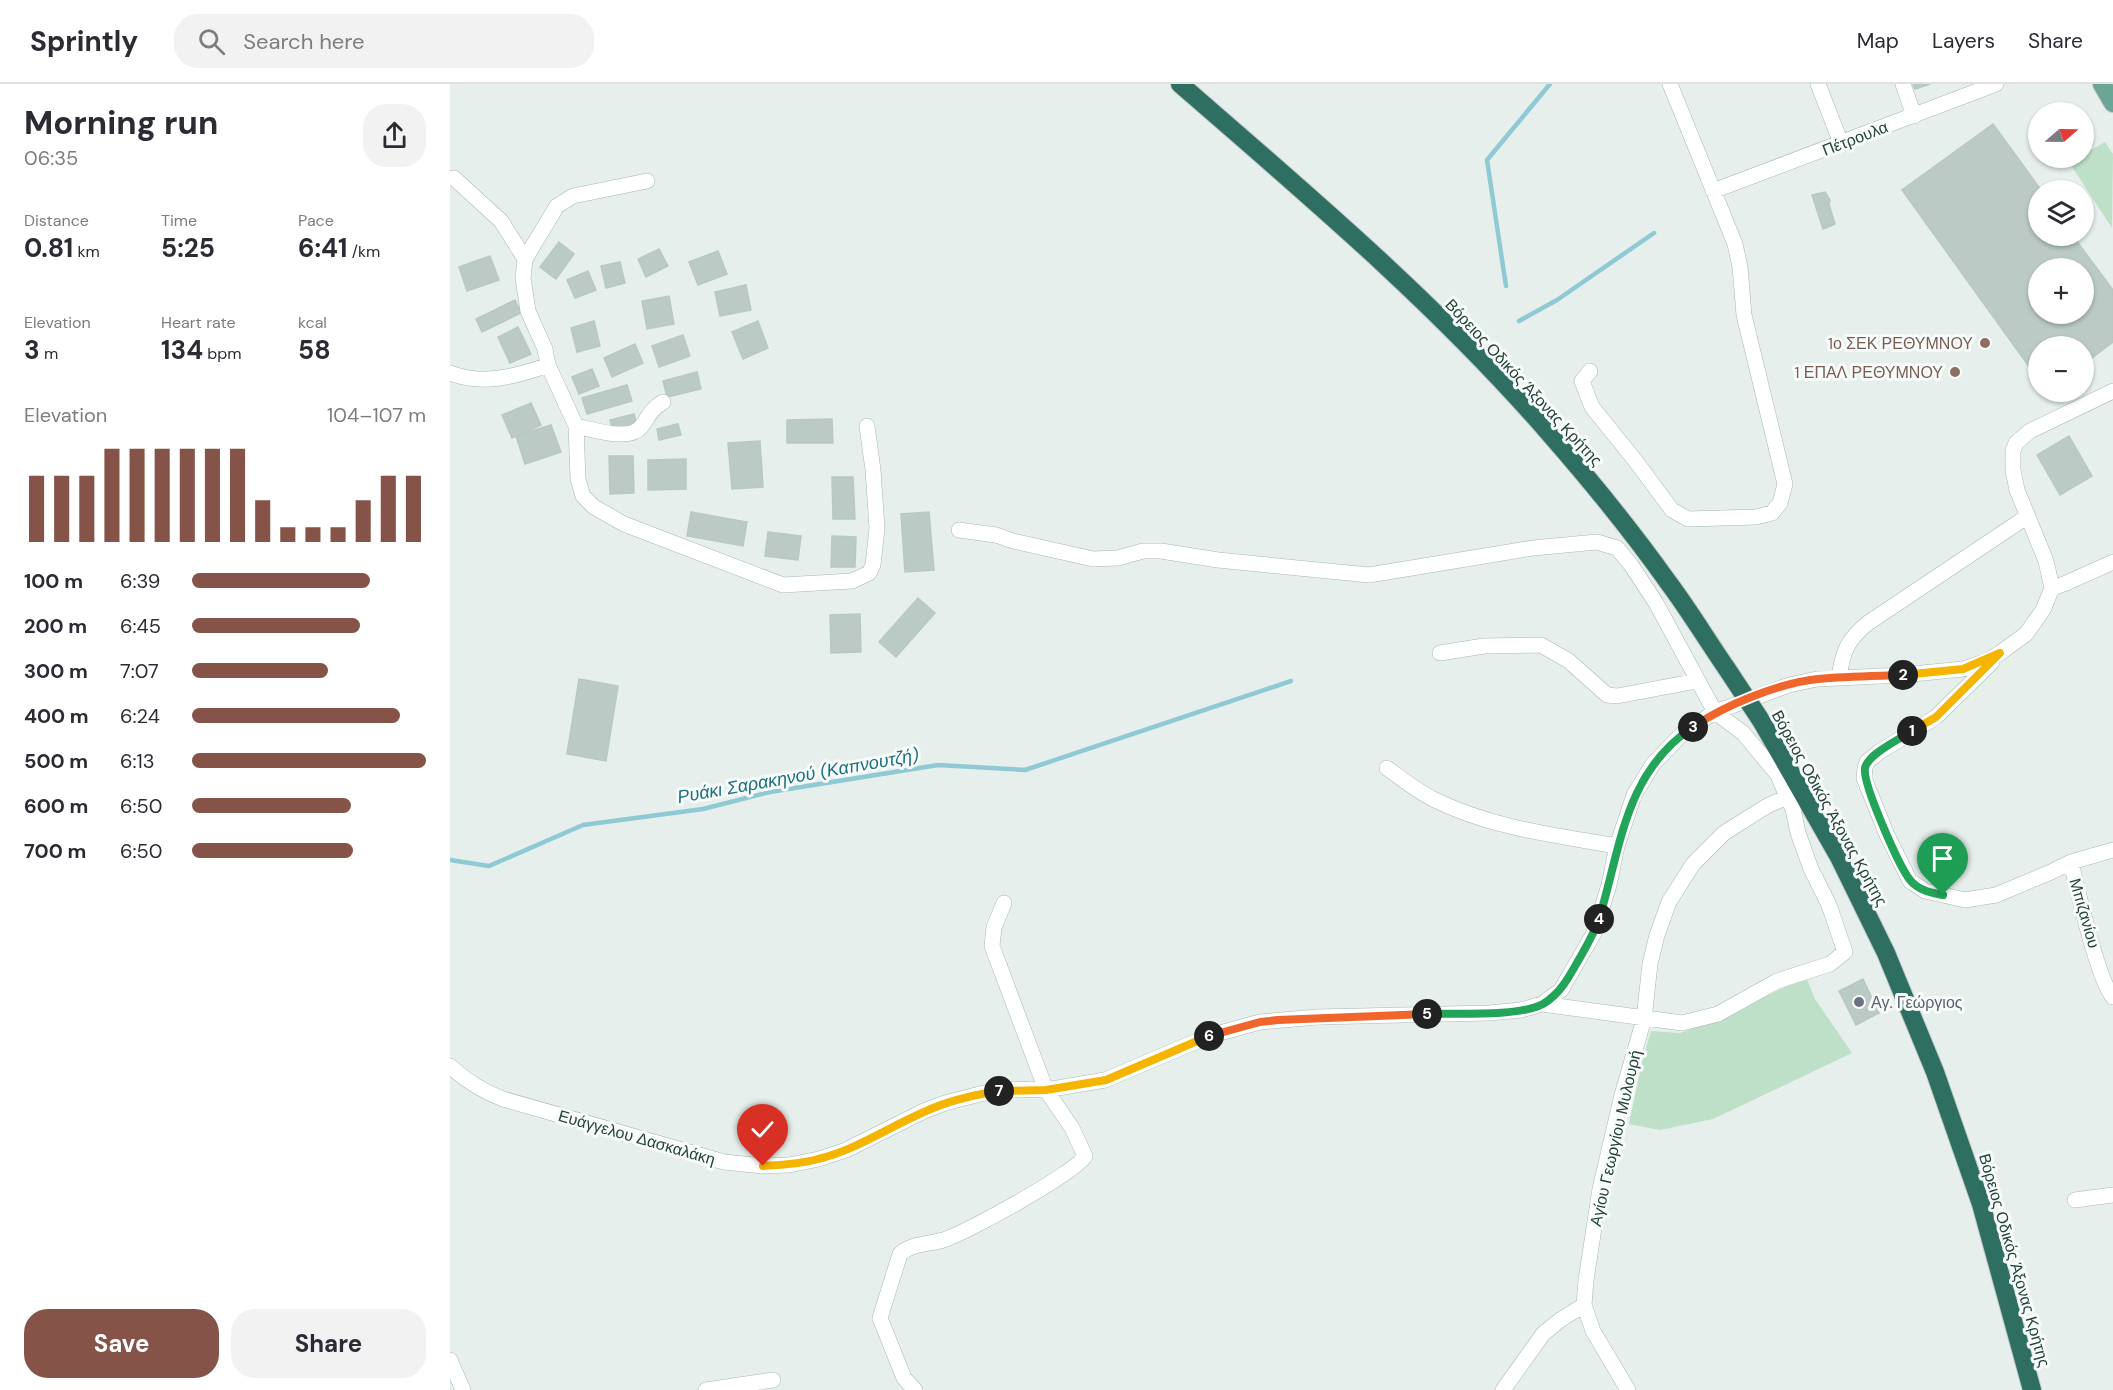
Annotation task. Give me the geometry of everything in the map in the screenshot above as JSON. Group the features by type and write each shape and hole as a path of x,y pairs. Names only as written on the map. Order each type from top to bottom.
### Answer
{"highway":[{"name":"Βόρειος Οδικός Άξονας Κρήτης","path":"1180,84 1392,272 1475,353 1548,432 1622,519 1670,584 1762,722 1839,857 1886,953 1930,1061 1981,1204 2032,1390"}],"main road":[{"path":"2102,84 2113,103"}],"street":[{"path":"1590,371 1582,381 1592,407 1672,510 1688,519 1756,517 1772,513 1780,503 1785,484 1744,315 1740,267 1735,244 1670,84"},
{"path":"1818,84 1841,144"},
{"path":"1903,84 1914,116"},
{"name":"Πέτρουλα","path":"1713,191 1996,84"},
{"path":"454,178 501,221 525,259"},
{"path":"647,181 573,196 557,206 525,259 522,279 528,311 545,349 548,365 576,426 578,479 583,496 594,507 624,524 783,585 852,581 869,573 873,565 877,528 867,426"},
{"path":"450,373 473,379 492,379 548,365"},
{"path":"2113,392 2030,431 2016,443 2013,451 2013,470 2017,490 2046,561 2052,588 2113,562"},
{"path":"576,426 610,433 629,434 639,430 650,411 663,402"},
{"path":"1839,677 1844,653 1853,635 2028,516"},
{"path":"959,530 996,535 1093,559 1103,560 1143,551 1161,551 1218,560 1369,575 1533,548 1597,542 1617,548 1656,603 1714,712 1743,733 1778,775 1793,809 1810,870 1829,905 1845,951 1830,964 1777,981 1718,1014 1682,1023 1542,1004"},
{"name":"Ευάγγελου Δασκαλάκη","path":"450,1066 483,1091 503,1099 724,1162 763,1166 789,1165 846,1150 924,1111 980,1094 1009,1089 1046,1090 1106,1080 1209,1036 1260,1022 1317,1017 1489,1013 1521,1010 1542,1004 1561,990 1594,933 1609,885 1617,846 1634,795 1653,764 1683,734 1714,712 1789,685 1817,679 1951,671 1973,666 2000,653 2026,634 2043,610 2052,588"},
{"path":"1440,653 1484,646 1541,645 1569,661 1607,695 1617,696 1697,681"},
{"path":"2000,653 1936,717 1879,752 1867,762 1864,778 1887,835 1910,881 1925,891 1965,900 1996,895 2051,873 2071,862 2113,850"},
{"path":"1387,768 1431,799 1476,818 1510,828 1617,846"},
{"name":"Αγίου Γεωργίου Μυλουρή","path":"1628,1390 1593,1331 1584,1305 1589,1255 1600,1189 1622,1095 1644,1018 1650,963 1657,935 1670,902 1693,864 1724,833 1767,806 1787,797"},
{"name":"Μπιζανίου","path":"2071,862 2098,961 2108,992 2113,997"},
{"path":"915,1390 904,1378 880,1318 900,1254 908,1247 943,1240 960,1233 1054,1181 1082,1162 1085,1156 1079,1139 1046,1090 992,946 994,927 1004,903"},
{"path":"2075,1200 2113,1195"},
{"path":"1503,1390 1544,1334 1560,1320 1584,1305"},
{"path":"450,1360 463,1390"},
{"path":"706,1390 773,1380"}],"green space":[{"path":"2105,142 2113,154 2112,228 2094,200 2094,180 2081,180 2073,168 2094,168 2094,148"},
{"path":"1806,977 1815,999 1852,1053 1713,1119 1660,1130 1629,1124 1651,1031 1680,1033 1715,1021"}],"building":[{"path":"1913,84 1930,84 1915,89"},
{"path":"1993,124 2034,180 2028,180 2028,246 2080,246 2089,258 2028,258 2028,324 2094,324 2094,264 2113,290 2113,342 2094,356 2094,336 2028,336 2028,365 1902,190"},
{"path":"1825,192 1830,200 1835,224 1823,229 1812,195"},
{"path":"559,242 574,254 556,279 540,267"},
{"path":"659,249 668,266 646,277 638,259"},
{"path":"718,251 727,274 698,285 689,262"},
{"path":"490,256 499,280 467,291 459,267"},
{"path":"620,262 625,283 606,288 601,266"},
{"path":"588,271 596,290 575,298 567,280"},
{"path":"746,285 751,310 720,316 715,292"},
{"path":"669,296 674,324 647,329 642,301"},
{"path":"515,300 521,313 482,332 476,319"},
{"path":"594,321 600,346 577,352 571,328"},
{"path":"758,321 768,348 743,359 732,332"},
{"path":"518,327 531,354 510,363 498,337"},
{"path":"683,335 690,356 659,367 652,346"},
{"path":"635,344 643,363 612,377 604,358"},
{"path":"592,369 599,386 579,394 572,377"},
{"path":"697,372 701,389 667,397 663,381"},
{"path":"627,385 632,401 587,414 582,398"},
{"path":"531,403 541,425 512,438 502,415"},
{"path":"634,414 637,425 613,431 610,420"},
{"path":"832,419 833,443 787,443 787,420"},
{"path":"678,424 681,435 659,440 657,429"},
{"path":"551,425 561,452 525,464 516,436"},
{"path":"2069,436 2092,476 2060,495 2037,455"},
{"path":"760,441 763,487 732,489 728,443"},
{"path":"609,456 633,456 634,493 610,494"},
{"path":"686,459 686,489 648,490 648,460"},
{"path":"832,477 853,477 855,519 833,519"},
{"path":"691,512 747,522 743,546 687,536"},
{"path":"929,512 934,570 905,572 901,514"},
{"path":"768,532 801,536 798,560 765,556"},
{"path":"832,536 856,537 855,567 831,567"},
{"path":"918,598 935,613 896,657 879,642"},
{"path":"860,614 861,652 831,653 830,615"},
{"path":"579,679 618,686 606,761 567,754"},
{"name":"Αγ. Γεώργιος","path":"1863,979 1879,1013 1856,1025 1839,991"}],"waterway":[{"path":"1506,286 1487,160 1550,84"},
{"path":"1519,321 1557,300 1654,233"},
{"name":"Ρυάκι Σαρακηνού (Καπνουτζή)","path":"450,860 489,866 583,825 703,809 770,792 938,765 1025,770 1291,681"}],"place":[{"name":"1ο ΣΕΚ ΡΕΘΥΜΝΟΥ","path":"1985,343"},
{"name":"1 ΕΠΑΛ ΡΕΘΥΜΝΟΥ","path":"1955,372"},
{"name":"Αγ. Γεώργιος","path":"1859,1002"}],"route":[{"path":"763,1166 789,1165 819,1159 846,1150 924,1111 980,1094 1009,1089 1046,1090 1106,1080 1209,1036 1260,1022 1317,1017 1489,1013 1521,1010 1542,1004 1561,990 1594,933 1609,885 1617,846 1634,795 1653,764 1683,734 1714,712 1803,681 1951,671 1987,661 2000,653 1936,717 1879,752 1867,762 1865,768 1864,778 1887,835 1910,881 1925,891 1943,895"}]}
